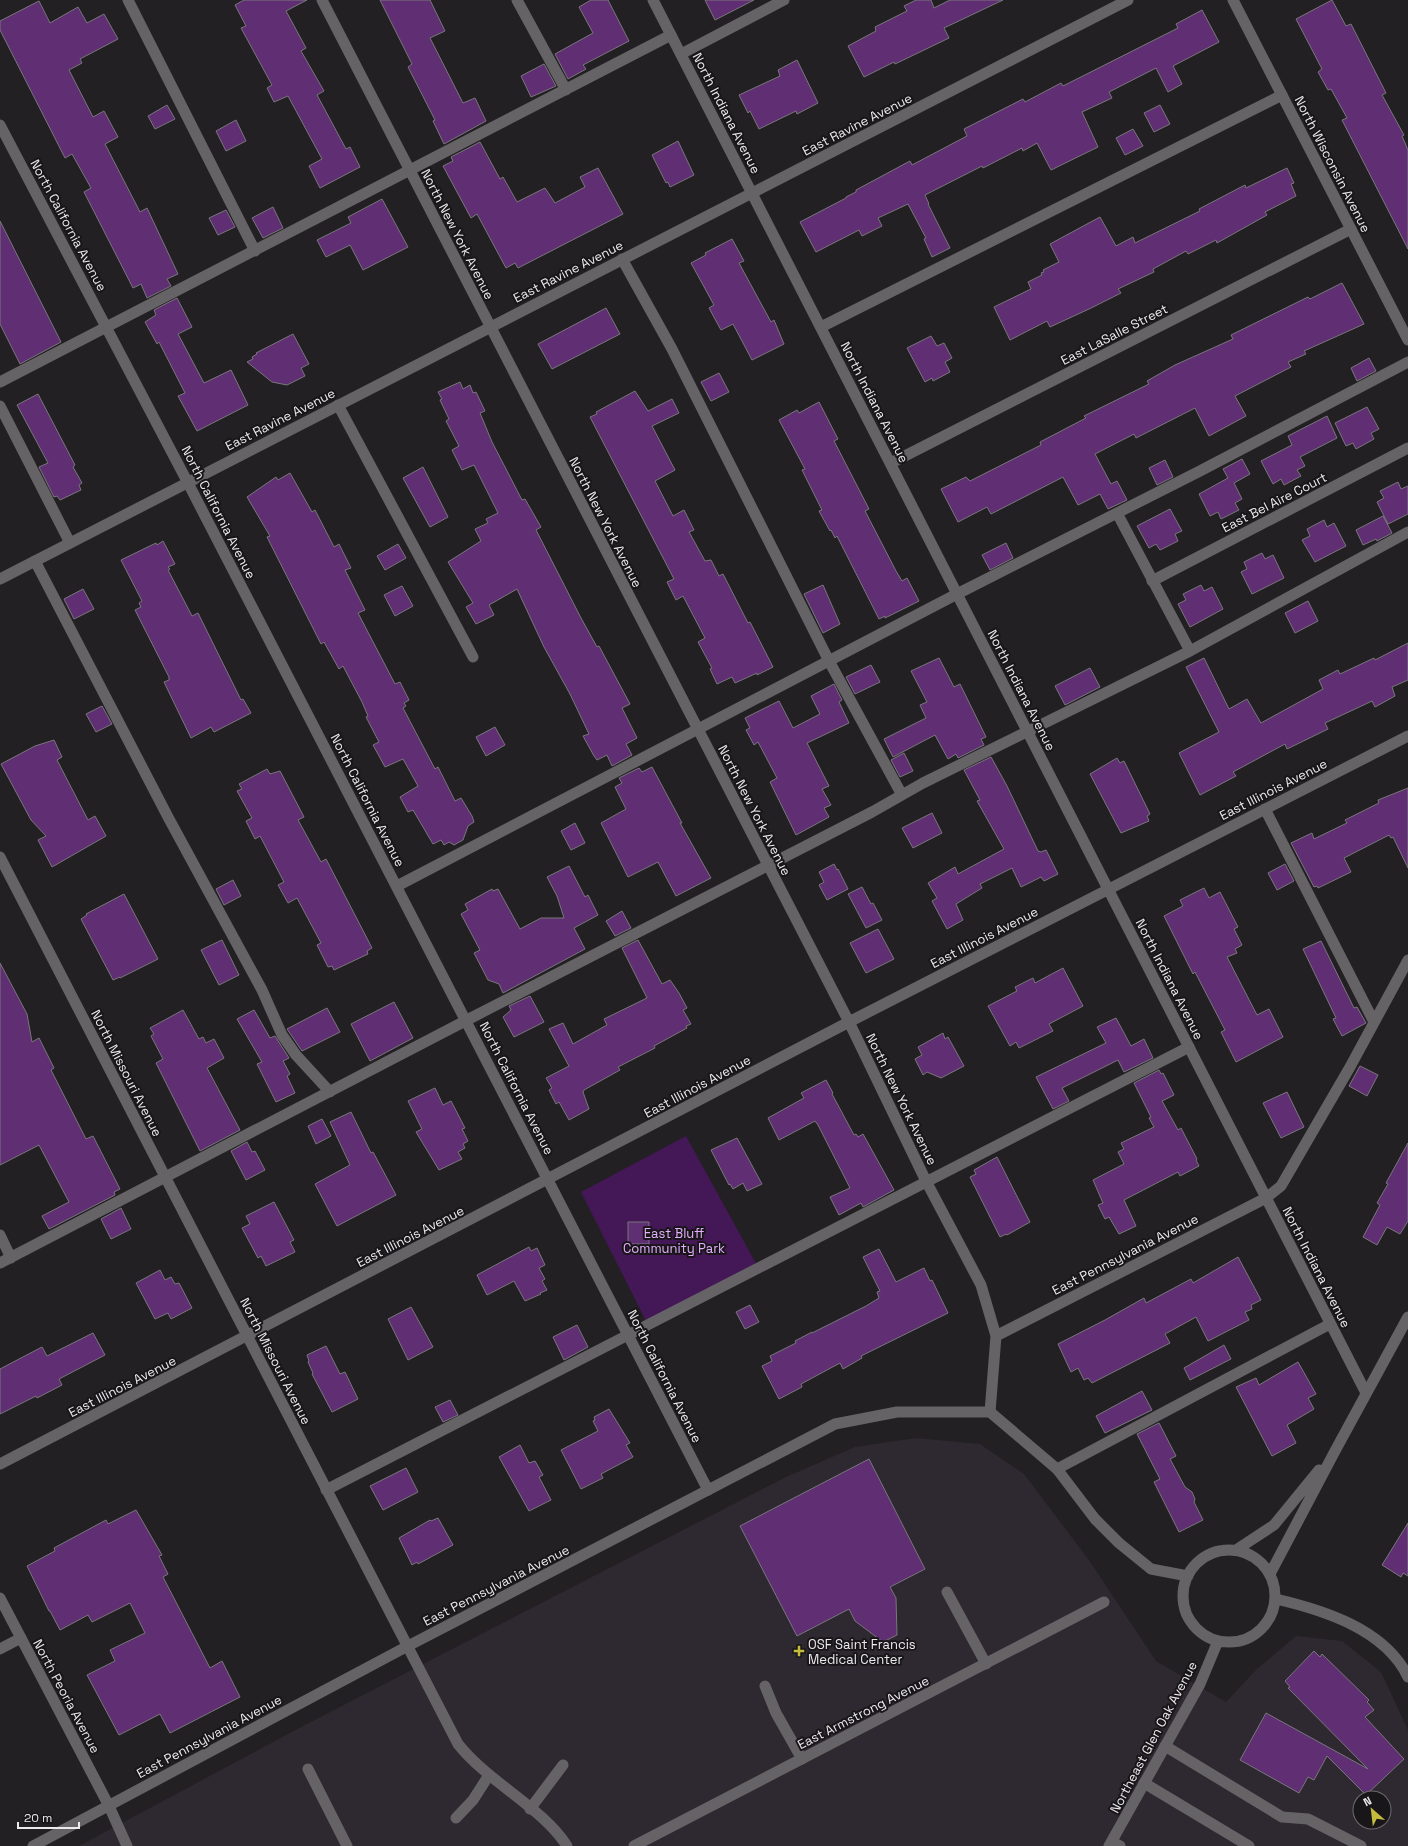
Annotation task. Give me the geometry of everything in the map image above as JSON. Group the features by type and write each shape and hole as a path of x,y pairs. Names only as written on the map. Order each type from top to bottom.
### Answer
{"street":[{"path":"128,0 255,251"},
{"name":"North New York Avenue","path":"322,0 849,1022 926,1181 981,1285 996,1336 990,1412"},
{"path":"517,0 566,90"},
{"name":"North Indiana Avenue","path":"653,0 1366,1393"},
{"path":"681,54 784,0"},
{"name":"East Ravine Avenue","path":"0,579 1128,0"},
{"name":"North Wisconsin Avenue","path":"1233,0 1408,340"},
{"path":"0,382 671,35"},
{"path":"821,327 1282,95"},
{"name":"North California Avenue","path":"0,125 467,1020 708,1490"},
{"name":"East LaSalle Street","path":"891,463 1350,229"},
{"path":"622,259 675,356 829,661 902,795"},
{"path":"397,886 957,594 1408,362"},
{"path":"338,405 473,657"},
{"path":"0,406 70,543"},
{"name":"East Bel Aire Court","path":"1152,581 1408,448"},
{"path":"1116,513 1190,651"},
{"path":"0,1263 467,1020 768,866 902,795 1190,651 1408,532"},
{"path":"35,561 165,810 262,990 282,1035 296,1055 330,1092"},
{"name":"East Illinois Avenue","path":"0,1464 549,1180 849,1022 1408,736"},
{"path":"1265,809 1374,1022"},
{"name":"North Missouri Avenue","path":"0,857 248,1336 406,1647 458,1744 469,1757 489,1775 543,1819 567,1846"},
{"name":"East Pennsylvania Avenue","path":"996,1336 1266,1198 1281,1186 1408,960"},
{"path":"326,1490 1189,1047"},
{"path":"0,1236 11,1258"},
{"path":"1270,1574 1408,1317"},
{"path":"1057,1469 1330,1324"},
{"name":"East Pennsylvania Avenue","path":"33,1846 406,1647 835,1424 897,1412 990,1412"},
{"path":"990,1412 1057,1469 1095,1519 1119,1543 1152,1569 1188,1576"},
{"path":"1236,1550 1254,1540 1274,1525 1335,1451"},
{"path":"1222,1550 1236,1550 1250,1555 1261,1562 1270,1574 1276,1598 1273,1612 1266,1624 1257,1633 1245,1639 1232,1642 1218,1641 1205,1636 1195,1627 1187,1615 1184,1602 1184,1589 1188,1576 1196,1564 1208,1555 1222,1550"},
{"path":"947,1592 986,1664"},
{"name":"North Peoria Avenue","path":"0,1598 109,1806 127,1846"},
{"path":"1276,1598 1312,1608 1370,1636 1394,1656 1408,1677"},
{"name":"East Armstrong Avenue","path":"634,1846 1104,1602"},
{"path":"0,1649 21,1638"},
{"name":"Northeast Glen Oak Avenue","path":"1114,1845 1144,1783 1200,1684 1218,1641"},
{"path":"765,1686 776,1713 802,1759"},
{"path":"1165,1746 1282,1817 1308,1819 1361,1846"},
{"path":"530,1809 563,1765"},
{"path":"308,1769 347,1846"},
{"path":"456,1818 473,1800 489,1775"},
{"path":"1144,1783 1234,1843 1249,1846"}],"shaded area":[{"name":"OSF Saint Francis Medical Center","path":"916,1438 980,1444 1024,1474 1089,1560 1156,1661 1226,1702 1257,1669 1296,1636 1342,1641 1381,1672 1408,1730 1408,1846 79,1846 303,1726 786,1477 855,1447"}],"green space":[{"name":"East Bluff Community Park","path":"686,1136 759,1269 648,1325 581,1192"}],"building":[{"path":"244,0 307,0 286,11 306,48 301,51 324,91 317,95 346,149 350,147 360,167 320,188 309,166 322,159 288,96 274,102 267,88 272,85 241,28 246,26 235,5"},
{"path":"380,0 430,0 445,31 430,38 463,103 475,98 486,121 444,144 433,121 435,120 408,67 412,64"},
{"path":"591,0 608,0 629,41 583,65 586,69 568,79 555,54 593,33 579,7"},
{"path":"705,0 754,0 715,20"},
{"path":"916,0 931,0 934,8 950,0 1003,0 944,28 949,38 864,77 848,46 876,31 875,27 907,11 904,6"},
{"path":"1332,0 1346,26 1351,24 1386,93 1382,95 1404,135 1402,136 1408,150 1408,249 1342,120 1347,118 1331,89 1328,90 1318,72 1322,69 1296,19"},
{"path":"39,1 50,23 78,7 87,23 104,14 118,39 80,59 82,63 69,70 93,117 104,111 118,137 105,144 140,212 147,208 178,274 167,279 171,286 147,298 141,284 133,288 84,192 91,188 72,154 65,158 0,30 0,21"},
{"path":"1202,10 1219,42 1173,66 1182,84 1168,92 1156,68 1109,92 1112,98 1082,112 1098,147 1051,170 1037,143 1023,151 1022,148 983,168 982,166 925,195 950,248 932,257 924,239 926,238 908,204 878,218 882,226 862,236 859,230 816,252 800,222 846,198 856,192 856,190 910,161 912,165 967,136 964,129 1023,99 1025,102 1061,83 1063,86 1178,28 1176,24"},
{"path":"797,60 818,103 797,114 796,111 759,129 750,111 748,113 739,95 780,76 778,70"},
{"path":"544,64 556,86 531,97 521,76"},
{"path":"167,105 175,119 155,129 148,116"},
{"path":"1160,105 1170,124 1154,132 1144,113"},
{"path":"236,120 246,141 226,151 216,131"},
{"path":"1133,129 1143,146 1125,155 1116,138"},
{"path":"678,141 694,175 670,187 668,182 666,183 652,155"},
{"path":"480,142 500,179 503,177 517,202 545,188 555,203 585,187 580,177 598,168 623,214 518,268 515,263 506,268 477,214 471,218 443,166 453,161 451,157"},
{"path":"1287,168 1294,183 1291,184 1296,196 1265,212 1267,215 1217,243 1216,240 1188,254 1186,251 1153,269 1154,272 1118,289 1121,293 1089,309 1050,327 1047,321 1010,340 994,307 1031,289 1028,282 1042,275 1041,273 1044,272 1043,270 1059,262 1050,244 1100,217 1116,246 1133,237 1135,243 1200,211 1199,209 1245,185 1246,188"},
{"path":"382,199 408,247 363,270 350,245 326,257 317,240 351,223 348,217"},
{"path":"273,207 283,228 263,238 252,218"},
{"path":"226,210 235,227 218,235 209,218"},
{"path":"0,221 61,342 20,364 0,324"},
{"path":"732,239 744,261 739,263 771,322 774,320 784,344 752,360 733,324 721,330 709,308 714,305 691,263 706,255 705,253"},
{"path":"1342,283 1364,324 1304,351 1306,354 1288,362 1291,367 1235,396 1246,416 1209,436 1195,408 1136,438 1134,434 1095,454 1111,484 1117,481 1127,500 1108,509 1100,494 1078,505 1063,477 991,514 987,507 958,522 941,489 966,477 970,481 1041,445 1040,442 1086,418 1084,416 1149,384 1147,381 1175,365 1233,339 1231,335 1308,297 1310,299"},
{"path":"177,298 192,327 178,334 204,383 231,370 248,405 197,431 178,396 185,393 159,342 157,344 145,322 156,315 154,310"},
{"path":"606,308 620,334 552,369 538,344"},
{"path":"293,334 309,364 301,368 305,376 287,385 272,382 247,362 253,359 252,357 257,354 256,353"},
{"path":"931,336 937,346 944,343 952,358 945,362 950,372 933,381 932,378 925,382 907,348"},
{"path":"1369,358 1376,371 1357,381 1351,368"},
{"path":"719,373 729,392 711,401 701,382"},
{"path":"460,382 463,389 470,385 473,393 476,392 485,411 480,413 492,442 522,500 525,499 541,527 536,530 581,618 597,647 599,646 630,704 622,708 637,738 626,744 632,755 612,766 607,755 597,760 583,736 589,734 570,694 544,647 517,589 489,605 494,615 476,624 466,607 473,603 448,562 481,541 475,529 488,523 486,519 498,513 474,465 462,470 452,450 459,446 446,421 449,419 438,392"},
{"path":"635,391 648,411 672,399 679,413 652,426 675,470 655,481 673,516 684,510 694,530 689,532 705,561 711,560 719,576 723,574 748,623 750,622 773,667 757,675 757,673 735,683 732,677 717,684 710,669 712,668 698,642 705,638 683,596 676,600 667,582 674,579 590,417 597,414 596,412"},
{"path":"38,394 75,465 73,467 82,483 79,485 81,490 60,500 57,496 54,497 39,467 48,463 17,405"},
{"path":"819,402 838,439 834,441 869,509 865,511 902,581 907,578 919,601 885,618 885,616 879,619 837,536 835,538 819,511 822,510 802,470 805,469 779,420 797,410 799,413"},
{"path":"1367,407 1379,429 1371,433 1374,439 1356,449 1353,443 1346,446 1335,423"},
{"path":"1327,416 1337,438 1300,457 1305,466 1297,470 1301,476 1284,485 1281,479 1273,484 1261,461 1292,445 1288,436"},
{"path":"1242,459 1250,474 1234,483 1242,499 1235,503 1239,510 1221,519 1218,512 1210,516 1199,494 1228,478 1223,469"},
{"path":"1165,460 1173,477 1157,485 1149,468"},
{"path":"423,467 448,517 430,527 403,478"},
{"path":"290,473 312,512 315,510 334,547 339,544 351,568 345,570 365,610 358,613 395,684 400,682 409,700 404,703 406,706 403,708 435,769 438,767 455,801 461,798 472,816 474,822 468,826 463,840 454,845 449,842 444,845 441,840 433,844 413,810 408,812 400,797 418,786 403,759 385,767 373,745 379,742 366,717 368,716 362,702 343,666 339,669 324,642 321,644 267,537 270,536 247,497 276,477 278,480"},
{"path":"1398,482 1401,489 1408,486 1408,514 1388,524 1377,502 1384,498 1380,491"},
{"path":"1170,509 1182,531 1175,534 1178,541 1160,550 1156,544 1149,548 1137,526"},
{"path":"1383,516 1392,533 1377,541 1376,539 1363,545 1356,530"},
{"path":"1324,520 1327,527 1334,523 1346,546 1315,562 1302,540 1310,536 1307,529"},
{"path":"163,541 175,564 168,567 170,569 168,570 192,616 198,613 241,700 243,699 251,713 214,732 211,727 191,738 164,682 169,680 169,677 135,610 141,607 139,603 142,601 121,560"},
{"path":"1006,543 1013,558 990,570 982,555"},
{"path":"398,544 406,558 385,570 377,556"},
{"path":"1262,553 1265,559 1273,555 1284,578 1252,594 1241,572 1247,569 1244,562"},
{"path":"823,585 840,624 823,633 804,594"},
{"path":"1201,585 1204,591 1212,587 1223,609 1190,627 1178,604 1186,600 1183,594"},
{"path":"402,586 413,606 395,616 384,595"},
{"path":"83,589 94,609 74,619 64,599"},
{"path":"1308,601 1318,621 1295,633 1285,613"},
{"path":"1408,643 1408,680 1392,687 1395,696 1375,707 1372,701 1325,723 1328,729 1287,749 1285,744 1233,772 1236,776 1200,795 1179,753 1219,732 1186,667 1204,658 1229,709 1247,699 1261,723 1323,689 1319,680 1338,670 1340,674 1374,658 1375,660"},
{"path":"939,658 954,687 960,684 986,737 981,739 984,745 958,758 956,754 948,759 935,735 893,757 884,739 926,718 920,705 927,702 911,671"},
{"path":"871,665 880,682 855,694 846,677"},
{"path":"1090,668 1100,687 1065,705 1055,686"},
{"path":"834,684 842,700 839,702 849,723 807,743 829,786 822,789 831,805 824,808 829,817 796,835 770,782 777,778 758,742 754,745 746,730 750,728 745,718 779,701 793,728 820,714 811,696"},
{"path":"102,706 112,724 96,732 86,714"},
{"path":"495,727 505,745 486,756 476,737"},
{"path":"54,740 62,757 57,760 88,820 95,816 106,836 52,867 38,840 46,836 31,820 1,764 35,746"},
{"path":"904,753 913,771 900,777 891,760"},
{"path":"991,757 1007,786 1038,851 1041,852 1046,850 1058,874 1044,881 1041,877 1021,887 1012,868 980,884 982,888 956,904 963,920 947,929 932,901 937,898 928,883 955,867 958,874 1004,849 977,801 980,800 964,770"},
{"path":"1117,758 1120,763 1124,761 1150,814 1147,816 1149,821 1121,833 1090,774"},
{"path":"652,767 682,823 680,823 711,878 676,896 658,862 628,877 601,823 626,809 615,787 622,783 619,778 639,768 642,772"},
{"path":"267,769 270,774 280,771 304,817 298,820 321,862 326,859 372,948 367,951 368,954 334,970 332,966 328,967 317,945 321,943 297,898 288,903 278,885 284,882 260,836 255,839 246,821 252,818 237,791 242,789 239,784"},
{"path":"1408,788 1408,868 1393,837 1391,838 1389,835 1344,858 1351,872 1318,888 1317,886 1314,887 1291,843 1312,833 1314,839 1347,823 1345,820 1379,803 1378,800"},
{"path":"932,813 942,833 913,848 902,828"},
{"path":"575,823 585,843 571,850 561,831"},
{"path":"834,864 848,889 827,900 819,885 824,882 819,872"},
{"path":"1285,864 1294,881 1277,890 1268,873"},
{"path":"569,866 585,897 588,895 598,915 574,928 585,949 503,993 499,984 488,980 474,953 480,950 461,914 468,910 465,904 492,889 493,891 498,889 520,929 541,918 564,918 557,896 547,877"},
{"path":"233,880 241,896 224,905 216,889"},
{"path":"862,887 882,920 866,928 848,894"},
{"path":"1204,888 1209,898 1220,892 1238,927 1234,929 1242,945 1235,949 1237,953 1227,957 1257,1015 1269,1009 1283,1037 1236,1062 1221,1032 1225,1030 1195,972 1193,974 1164,916 1183,906 1180,900"},
{"path":"124,894 158,959 113,980 81,919 87,915 86,914"},
{"path":"622,911 631,928 615,936 606,921"},
{"path":"878,929 894,959 866,973 850,943"},
{"path":"222,940 239,975 219,985 201,950"},
{"path":"638,940 662,984 670,980 679,993 687,1008 683,1010 691,1024 686,1026 687,1028 654,1046 655,1048 618,1067 620,1070 584,1090 583,1092 589,1109 569,1120 559,1102 556,1104 549,1090 552,1088 546,1078 569,1066 549,1029 563,1023 573,1044 607,1025 604,1019 647,998 622,948"},
{"path":"1321,941 1354,1008 1357,1007 1366,1023 1342,1036 1333,1019 1336,1018 1303,949"},
{"path":"0,963 27,1014 32,1042 39,1038 54,1068 51,1070 86,1139 93,1136 120,1189 114,1192 115,1195 49,1229 42,1216 69,1202 39,1145 0,1165"},
{"path":"1063,968 1083,1006 1049,1024 1053,1031 1019,1048 1016,1042 1010,1046 988,1006 1017,991 1015,987 1033,978 1035,983"},
{"path":"530,996 544,1022 514,1037 503,1017 511,1010 509,1006"},
{"path":"394,1002 413,1038 370,1061 351,1024"},
{"path":"327,1008 340,1032 302,1051 287,1029"},
{"path":"183,1010 199,1039 203,1037 206,1043 214,1039 224,1058 207,1068 240,1130 200,1151 156,1063 163,1059 151,1036 154,1034 150,1028"},
{"path":"254,1010 270,1038 275,1036 289,1058 283,1061 290,1074 287,1076 295,1093 276,1102 257,1064 262,1062 237,1019"},
{"path":"1116,1018 1131,1046 1144,1039 1153,1058 1124,1072 1118,1060 1062,1088 1069,1101 1053,1109 1036,1077 1106,1043 1097,1027"},
{"path":"943,1033 945,1039 948,1037 964,1066 941,1078 927,1072 923,1075 915,1059 922,1055 918,1047"},
{"path":"1360,1066 1378,1075 1367,1096 1349,1086"},
{"path":"1159,1070 1161,1074 1163,1073 1174,1095 1162,1101 1178,1130 1181,1128 1199,1166 1180,1176 1178,1172 1124,1200 1136,1226 1119,1234 1109,1217 1105,1219 1098,1205 1103,1203 1093,1180 1124,1164 1118,1152 1124,1149 1121,1143 1154,1127 1149,1118 1151,1117 1134,1083"},
{"path":"826,1080 854,1135 856,1134 858,1137 863,1134 894,1190 863,1207 861,1203 839,1215 830,1197 850,1188 818,1125 815,1121 779,1140 768,1118 804,1098 801,1093"},
{"path":"435,1088 443,1105 451,1101 465,1128 462,1129 468,1141 463,1144 465,1148 458,1152 462,1159 439,1170 416,1132 422,1129 408,1101"},
{"path":"1287,1092 1304,1127 1281,1138 1263,1103"},
{"path":"351,1112 371,1153 373,1152 396,1195 337,1226 315,1184 350,1165 330,1122"},
{"path":"322,1119 331,1136 316,1144 308,1126"},
{"path":"737,1138 762,1184 747,1191 743,1183 733,1189 730,1184 729,1185 711,1150"},
{"path":"247,1142 252,1152 255,1151 265,1170 246,1180 231,1151"},
{"path":"1408,1143 1408,1221 1400,1234 1387,1227 1377,1245 1363,1237 1380,1205 1377,1203 1388,1184 1386,1183"},
{"path":"997,1157 1030,1222 1007,1235 1006,1234 1000,1237 970,1177 976,1174 974,1170"},
{"path":"274,1202 294,1240 290,1242 295,1252 266,1266 261,1256 258,1258 242,1228 250,1224 246,1216"},
{"path":"121,1208 131,1229 111,1239 101,1219"},
{"path":"628,1222 649,1222 649,1244 628,1244"},
{"path":"529,1247 531,1251 537,1248 545,1265 539,1268 545,1279 542,1281 547,1290 525,1301 514,1281 487,1295 477,1275"},
{"path":"879,1249 896,1282 924,1268 930,1281 932,1280 948,1313 861,1356 862,1358 843,1369 840,1363 801,1384 802,1387 779,1399 762,1366 772,1361 770,1356 796,1343 795,1341 879,1298 877,1292 880,1291 863,1257"},
{"path":"1238,1257 1261,1300 1251,1305 1252,1309 1245,1312 1249,1320 1208,1341 1196,1317 1165,1334 1170,1343 1092,1383 1088,1378 1084,1380 1078,1368 1071,1372 1058,1344 1144,1298 1146,1303 1191,1279 1193,1283"},
{"path":"160,1270 165,1280 171,1277 175,1284 179,1283 192,1308 171,1319 168,1313 155,1319 136,1283"},
{"path":"750,1305 759,1322 745,1329 736,1312"},
{"path":"411,1307 433,1347 408,1360 388,1319"},
{"path":"577,1325 588,1347 564,1360 553,1337"},
{"path":"93,1333 105,1355 59,1379 62,1385 0,1414 0,1369 42,1347 47,1356"},
{"path":"1224,1345 1231,1359 1190,1380 1184,1368"},
{"path":"326,1346 340,1374 345,1372 358,1399 332,1412 312,1374 313,1373 308,1362 307,1355"},
{"path":"1298,1362 1316,1394 1308,1398 1314,1409 1287,1425 1296,1443 1272,1456 1236,1387 1256,1378 1259,1385"},
{"path":"1142,1391 1152,1410 1105,1433 1096,1416"},
{"path":"450,1400 458,1415 443,1422 435,1407"},
{"path":"609,1409 630,1443 626,1445 633,1457 601,1474 603,1478 581,1489 561,1450 598,1431 593,1421 595,1420 594,1417"},
{"path":"1159,1423 1176,1456 1170,1459 1185,1487 1192,1492 1195,1499 1194,1502 1203,1520 1179,1532 1154,1482 1160,1479 1137,1434"},
{"path":"520,1445 529,1463 535,1461 543,1475 539,1477 551,1500 529,1511 499,1457"},
{"path":"869,1459 925,1569 890,1587 896,1598 897,1635 883,1642 855,1621 849,1609 797,1636 740,1526"},
{"path":"406,1468 418,1492 383,1510 370,1486"},
{"path":"136,1510 162,1555 159,1556 168,1574 163,1577 210,1668 222,1661 240,1697 170,1733 160,1714 119,1735 87,1675 115,1661 110,1650 145,1633 130,1603 92,1622 88,1615 60,1630 27,1566 55,1551 54,1548 106,1520 108,1524"},
{"path":"438,1518 453,1545 418,1564 417,1562 412,1565 399,1538 430,1520 431,1521"},
{"path":"1408,1523 1408,1576 1403,1573 1401,1577 1382,1565"},
{"path":"1314,1651 1320,1657 1322,1654 1369,1700 1367,1702 1374,1710 1365,1717 1404,1759 1371,1790 1361,1790 1327,1756 1314,1780 1308,1777 1299,1793 1240,1760 1266,1713 1368,1769 1288,1688 1290,1687 1285,1681"}],"place":[{"name":"OSF Saint Francis Medical Center","path":"799,1651"}]}
